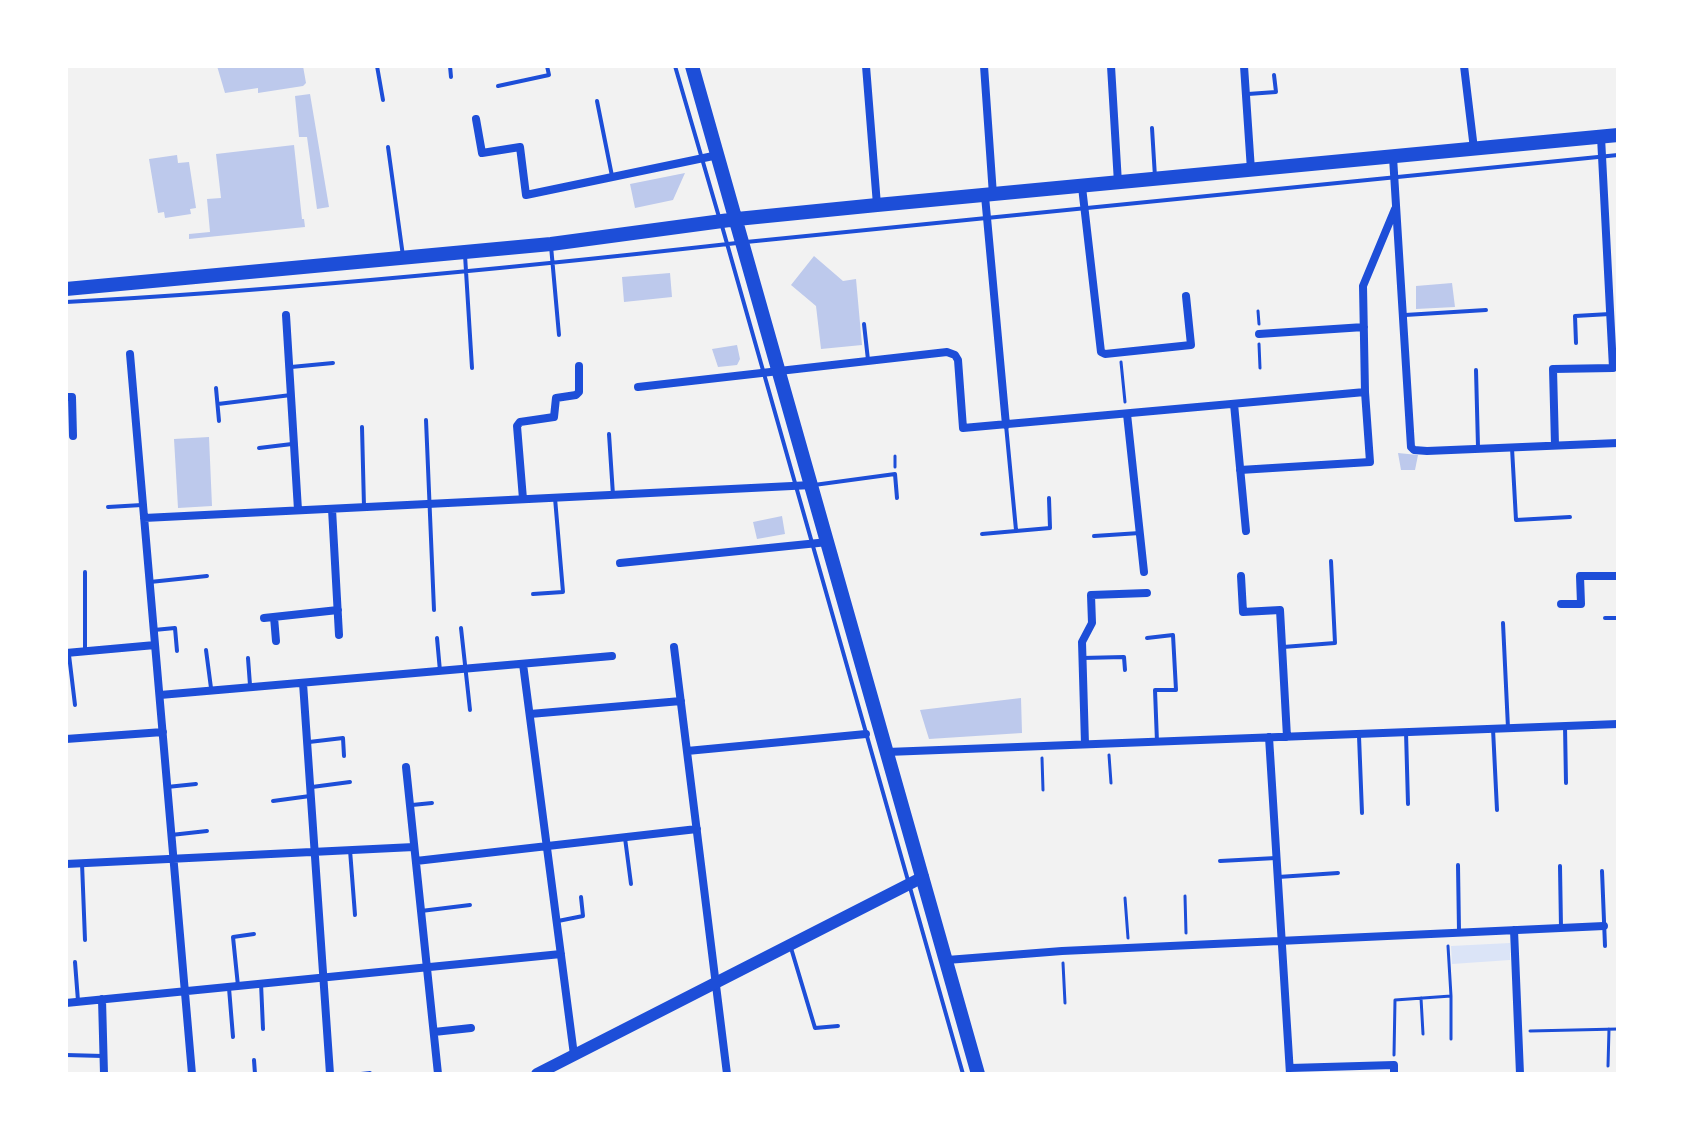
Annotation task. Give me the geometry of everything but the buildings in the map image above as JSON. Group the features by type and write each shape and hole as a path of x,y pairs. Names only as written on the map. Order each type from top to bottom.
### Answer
{"main road":[{"path":"692,66 978,1074"},
{"path":"66,289 551,244 737,219 877,205 1618,135"},
{"path":"537,1074 923,877"}],"street":[{"path":"866,66 877,205"},
{"path":"984,66 989,195 987,218 1006,425"},
{"path":"1111,66 1118,183"},
{"path":"1244,66 1251,170"},
{"path":"1464,66 1474,149"},
{"path":"476,119 482,153 520,147 526,195 718,155"},
{"path":"1555,445 1553,369 1613,368 1614,311 1601,137"},
{"path":"1393,157 1411,447 1418,452 1618,443"},
{"path":"1082,187 1100,345 1105,354 1191,345 1186,296"},
{"path":"1240,470 1370,462 1363,286 1397,204"},
{"path":"286,315 298,510"},
{"path":"1259,334 1364,327"},
{"path":"638,387 951,352 958,360 963,428 1365,392"},
{"path":"130,354 192,1074"},
{"path":"523,499 517,426 520,422 554,417 556,398 579,392 579,366"},
{"path":"66,397 72,397 73,436"},
{"path":"1234,404 1246,531"},
{"path":"1127,414 1144,572"},
{"path":"144,518 812,485"},
{"path":"332,509 339,635"},
{"path":"620,563 828,542"},
{"path":"1241,576 1243,612 1280,610 1287,737"},
{"path":"1561,604 1581,604 1580,576 1618,576"},
{"path":"1085,744 1082,642 1092,623 1091,595 1147,593"},
{"path":"264,618 338,610"},
{"path":"274,617 276,641"},
{"path":"68,652 155,645"},
{"path":"674,647 727,1074"},
{"path":"160,695 612,656"},
{"path":"523,664 574,1055"},
{"path":"303,683 330,1074"},
{"path":"530,714 681,701"},
{"path":"887,752 1618,724"},
{"path":"66,739 163,732"},
{"path":"687,751 866,734"},
{"path":"1269,737 1290,1071 1394,1070"},
{"path":"406,767 438,1074"},
{"path":"416,861 697,829"},
{"path":"66,864 414,847"},
{"path":"947,960 1062,951 1604,926"},
{"path":"1514,930 1520,1074"},
{"path":"66,1003 561,954"},
{"path":"102,999 104,1074"},
{"path":"434,1032 471,1028"}],"lane":[{"path":"377,66 383,100"},
{"path":"450,66 451,77"},
{"path":"498,86 549,75 547,66"},
{"path":"675,66 963,1074"},
{"path":"1246,94 1276,92 1274,75"},
{"path":"597,101 612,176"},
{"path":"1152,128 1156,179"},
{"path":"388,147 403,258"},
{"path":"66,302 466,270 1618,155"},
{"path":"551,244 559,335"},
{"path":"465,252 472,368"},
{"path":"1403,315 1486,310"},
{"path":"1576,343 1575,316 1614,311"},
{"path":"864,324 868,360"},
{"path":"289,367 333,363"},
{"path":"1476,370 1478,449"},
{"path":"216,388 219,421"},
{"path":"218,404 291,395"},
{"path":"426,420 434,610"},
{"path":"1006,425 1016,530"},
{"path":"362,427 364,507"},
{"path":"609,434 613,495"},
{"path":"259,448 294,444"},
{"path":"1512,448 1516,520 1570,517"},
{"path":"812,485 895,474 897,498"},
{"path":"533,594 563,592 555,498"},
{"path":"982,534 1050,528 1049,498"},
{"path":"108,507 143,505"},
{"path":"1094,536 1140,533"},
{"path":"1282,647 1335,643 1331,561"},
{"path":"85,572 85,651"},
{"path":"150,582 207,576"},
{"path":"1605,618 1618,618"},
{"path":"1503,623 1508,728"},
{"path":"154,630 175,628 177,651"},
{"path":"461,628 470,710"},
{"path":"1147,638 1173,635 1176,690 1155,690 1157,742"},
{"path":"437,638 440,671"},
{"path":"206,650 211,691"},
{"path":"68,652 75,705"},
{"path":"1082,658 1124,657 1125,670"},
{"path":"248,658 251,687"},
{"path":"1565,726 1566,783"},
{"path":"1493,729 1497,810"},
{"path":"1406,732 1408,804"},
{"path":"1359,734 1362,813"},
{"path":"307,742 343,738 344,756"},
{"path":"273,801 350,782"},
{"path":"167,787 196,784"},
{"path":"410,805 432,803"},
{"path":"171,835 207,831"},
{"path":"625,837 631,884"},
{"path":"350,850 355,915"},
{"path":"1220,861 1276,858"},
{"path":"82,863 85,940"},
{"path":"1458,865 1459,933"},
{"path":"1560,866 1561,928"},
{"path":"1602,871 1605,946"},
{"path":"1278,877 1338,873"},
{"path":"556,922 583,916 581,897"},
{"path":"421,911 470,905"},
{"path":"233,1037 233,937 254,934"},
{"path":"790,945 815,1028 838,1026"},
{"path":"75,962 78,1001"},
{"path":"261,983 263,1029"},
{"path":"66,1055 103,1056"},
{"path":"254,1060 255,1074"},
{"path":"361,1074 370,1073"}],"path":[{"path":"1120,353 1127,414"},
{"path":"1108,743 1111,783"},
{"path":"1041,746 1043,790"},
{"path":"1185,896 1187,946"},
{"path":"1125,898 1128,948"},
{"path":"1447,934 1451,1039"},
{"path":"1062,951 1065,1003"},
{"path":"1394,1070 1395,1000 1451,996"},
{"path":"1421,998 1423,1034"},
{"path":"1608,1066 1609,1029"},
{"path":"1518,1031 1618,1029"}],"shaded area":[{"path":"1510,943 1510,960 1452,964 1451,946"}]}
